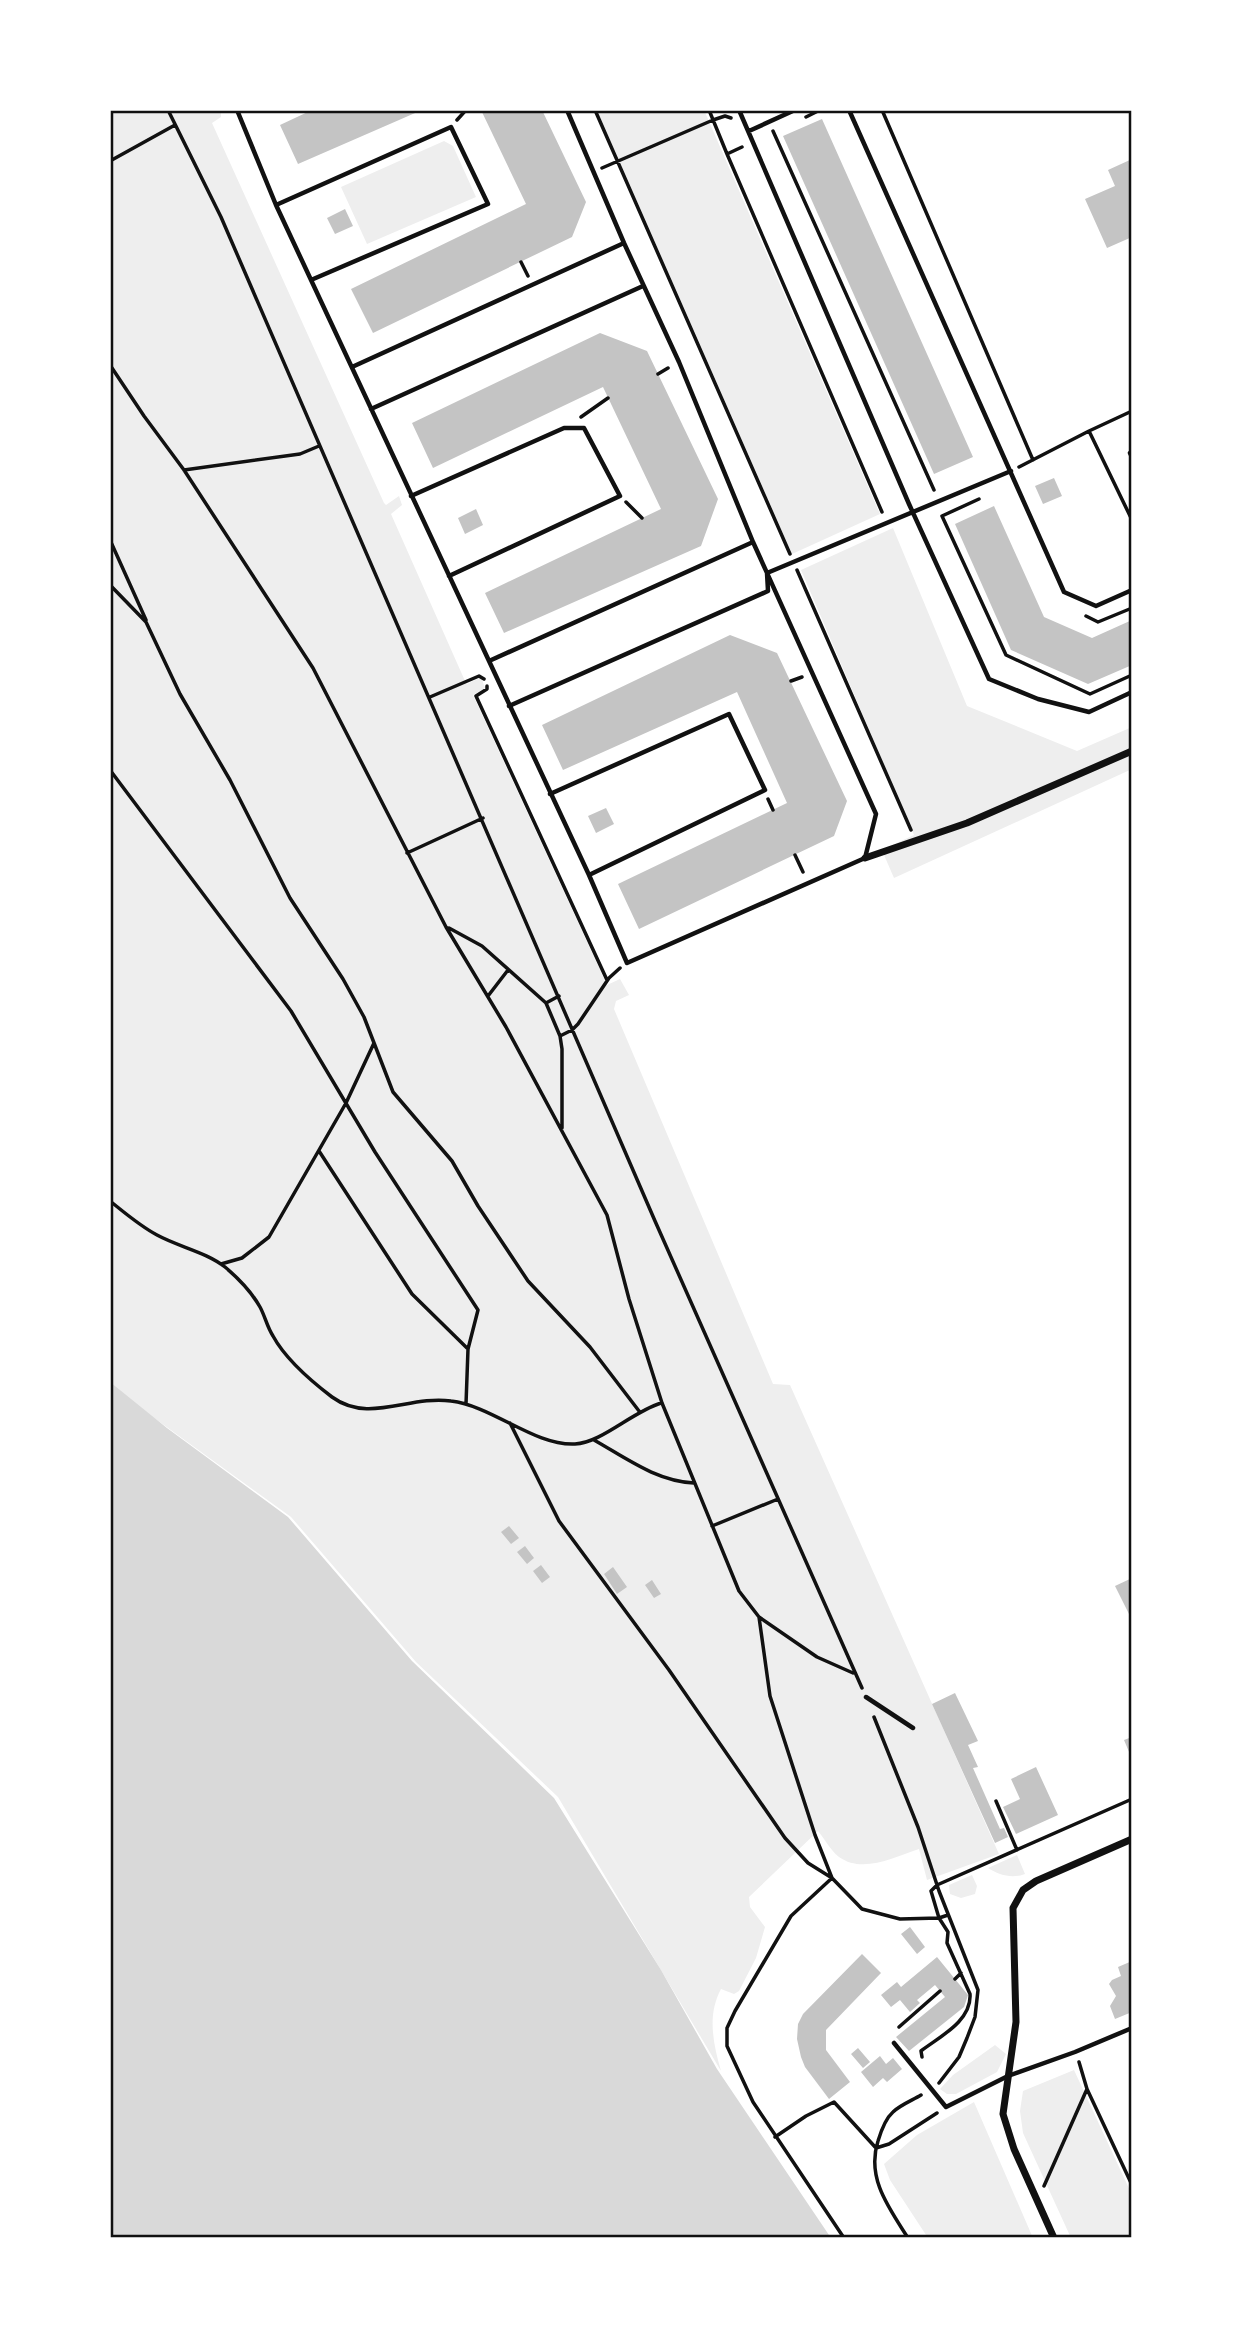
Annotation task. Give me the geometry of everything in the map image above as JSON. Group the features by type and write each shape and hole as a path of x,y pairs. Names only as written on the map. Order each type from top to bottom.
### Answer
{"street":[{"path":"865,859 967,823 1132,751"},
{"path":"1054,2238 1014,2149 1003,2114 1016,2022 1013,1908 1023,1890 1036,1881 1132,1839"}],"lane":[{"path":"239,111 276,205 310,280 589,875 626,963 865,859 876,814 752,542 679,362 566,110"},
{"path":"739,110 913,512 989,679 1038,699 1089,712 1132,692"},
{"path":"749,131 795,110"},
{"path":"849,110 1064,592 1096,606 1132,590"},
{"path":"276,205 451,127 488,204 310,280"},
{"path":"352,367 624,243"},
{"path":"371,409 643,286"},
{"path":"411,496 564,428 584,428 620,496 449,576"},
{"path":"768,573 1010,471"},
{"path":"489,662 752,542"},
{"path":"509,706 768,592 768,573"},
{"path":"550,794 729,714 765,790 589,875"},
{"path":"866,1697 913,1728"},
{"path":"894,2043 946,2107 1008,2076 1132,2028"}],"path":[{"path":"168,110 221,217 483,818 572,1030 866,1697 918,1827 948,1915 978,1990 975,2017 959,2057 948,2074 932,2089 893,2112 881,2129 873,2166 888,2208 908,2238"},
{"path":"595,110 913,835"},
{"path":"709,110 884,516"},
{"path":"796,121 820,110"},
{"path":"882,110 1033,460"},
{"path":"594,172 618,159 713,120 725,116 732,118"},
{"path":"110,161 175,125"},
{"path":"785,126 773,131 933,491 945,485"},
{"path":"727,154 742,147 742,142"},
{"path":"110,365 184,470 313,668 446,927 488,997 607,1215 629,1299 662,1403 739,1591 759,1618 817,1657 855,1674"},
{"path":"564,428 608,398"},
{"path":"1010,471 1132,411"},
{"path":"1089,431 1132,520"},
{"path":"184,470 300,454 320,446"},
{"path":"620,496 642,517"},
{"path":"980,499 942,516 1006,654 1090,694 1132,675"},
{"path":"110,540 180,694 230,780 290,898 343,979 364,1017 393,1092 452,1161 478,1206 528,1281 590,1348 639,1411"},
{"path":"110,585 146,622"},
{"path":"1098,622 1132,608"},
{"path":"430,697 483,676 487,690 475,696 607,980"},
{"path":"110,770 291,1012 478,1310 468,1349 466,1404"},
{"path":"407,853 483,818"},
{"path":"795,855 808,882"},
{"path":"446,927 482,946 546,1003 560,1036 562,1049 562,1130"},
{"path":"560,1036 572,1030 607,980 626,963"},
{"path":"488,997 508,970"},
{"path":"546,1003 559,996"},
{"path":"221,1264 242,1258 269,1237 346,1103 374,1043"},
{"path":"319,1151 412,1294 468,1349"},
{"path":"110,1201 156,1235 221,1264 253,1295 273,1337 289,1358 330,1395 353,1409 373,1409 438,1399 466,1404 552,1442 578,1444 594,1440 639,1411 662,1403"},
{"path":"510,1423 559,1521 669,1670 785,1838 808,1863 832,1878 862,1909 900,1919 939,1919 948,1915"},
{"path":"594,1440 650,1472 677,1482 694,1483"},
{"path":"712,1526 778,1499"},
{"path":"759,1618 770,1696 815,1835 832,1878"},
{"path":"924,2065 921,2051 965,2017 970,2002 970,1994 947,1943 948,1932 939,1919 932,1891 937,1885 1132,1799"},
{"path":"996,1801 1017,1850"},
{"path":"832,1878 791,1916 727,2028 727,2046 752,2102 844,2238"},
{"path":"955,1979 961,1973"},
{"path":"899,2026 940,1992"},
{"path":"1075,2052 1087,2089 1132,2185"},
{"path":"1037,2201 1087,2089"},
{"path":"775,2137 806,2116 834,2102 876,2148"},
{"path":"876,2148 888,2144 946,2107"}],"shaded area":[{"path":"110,110 221,110 221,117 212,123 384,503 386,505 399,496 402,505 391,514 465,681 467,684 481,677 485,688 473,695 607,985 620,979 629,995 616,1001 614,1009 773,1384 790,1385 999,1854 927,1880 919,1849 889,1860 858,1864 839,1857 818,1831 749,1897 750,1907 765,1927 756,1958 739,1991 734,1994 721,1989 717,1999 713,2029 721,2071 558,1797 416,1662 291,1517 110,1386"},
{"path":"597,110 704,110 880,514 792,554"},
{"path":"444,141 453,146 476,197 367,244 341,187"},
{"path":"893,528 967,706 1077,751 1132,727 1132,769 894,878 884,855 886,848 914,835 801,570"},
{"path":"110,1382 167,1428 288,1517 412,1661 554,1798 661,1970 717,2069 831,2238 110,2238"},
{"path":"1017,1855 1025,1874 1006,1875 988,1868"},
{"path":"972,1875 977,1886 975,1894 961,1898 950,1894 949,1885"},
{"path":"995,2045 1006,2054 997,2072 956,2094 947,2094 940,2089 953,2075"},
{"path":"1074,2070 1132,2195 1132,2238 1071,2238 1023,2133 1020,2111 1023,2091"},
{"path":"974,2102 1033,2238 928,2238 890,2180 884,2164 917,2135"}],"building":[{"path":"312,110 422,110 298,164 280,125"},
{"path":"481,110 542,110 586,202 572,237 373,333 351,289 526,204"},
{"path":"822,119 973,457 934,474 783,136"},
{"path":"1132,159 1132,237 1107,248 1085,199 1115,186 1108,170"},
{"path":"345,209 353,226 335,234 327,218"},
{"path":"600,333 647,351 718,499 701,546 504,633 485,593 661,509 603,387 433,468 412,423"},
{"path":"1054,478 1062,496 1043,504 1035,486"},
{"path":"994,506 1044,617 1092,638 1132,620 1132,665 1088,684 1011,650 955,524"},
{"path":"476,509 483,525 465,534 458,518"},
{"path":"730,635 777,653 847,801 834,836 639,929 618,884 787,803 737,692 563,770 542,725"},
{"path":"606,808 614,824 596,833 588,816"},
{"path":"509,1526 519,1538 511,1544 501,1532"},
{"path":"525,1546 534,1558 527,1564 517,1552"},
{"path":"541,1565 550,1577 542,1583 533,1571"},
{"path":"613,1567 627,1587 617,1594 604,1574"},
{"path":"1132,1578 1132,1620 1115,1586"},
{"path":"652,1580 661,1594 654,1598 645,1585"},
{"path":"955,1693 978,1741 968,1745 978,1767 973,1768 1000,1829 1004,1828 1008,1837 995,1843 932,1704"},
{"path":"1132,1737 1132,1759 1124,1740"},
{"path":"1036,1767 1058,1815 1016,1834 1003,1807 1020,1799 1011,1779"},
{"path":"910,1927 925,1947 917,1954 901,1934"},
{"path":"862,1954 881,1973 826,2030 826,2050 850,2082 829,2099 805,2067 797,2039 798,2024 803,2014"},
{"path":"937,1957 968,1995 964,2007 909,2051 896,2037 945,1997 935,1985 917,2000 920,2003 910,2012 900,2000 891,2007 881,1995 897,1982 901,1987"},
{"path":"1132,1961 1132,2012 1115,2019 1110,2006 1116,1996 1109,1984 1121,1976 1118,1967"},
{"path":"858,2048 870,2062 863,2068 851,2054"},
{"path":"880,2056 886,2064 893,2058 902,2069 887,2082 883,2078 873,2087 861,2072"}]}
